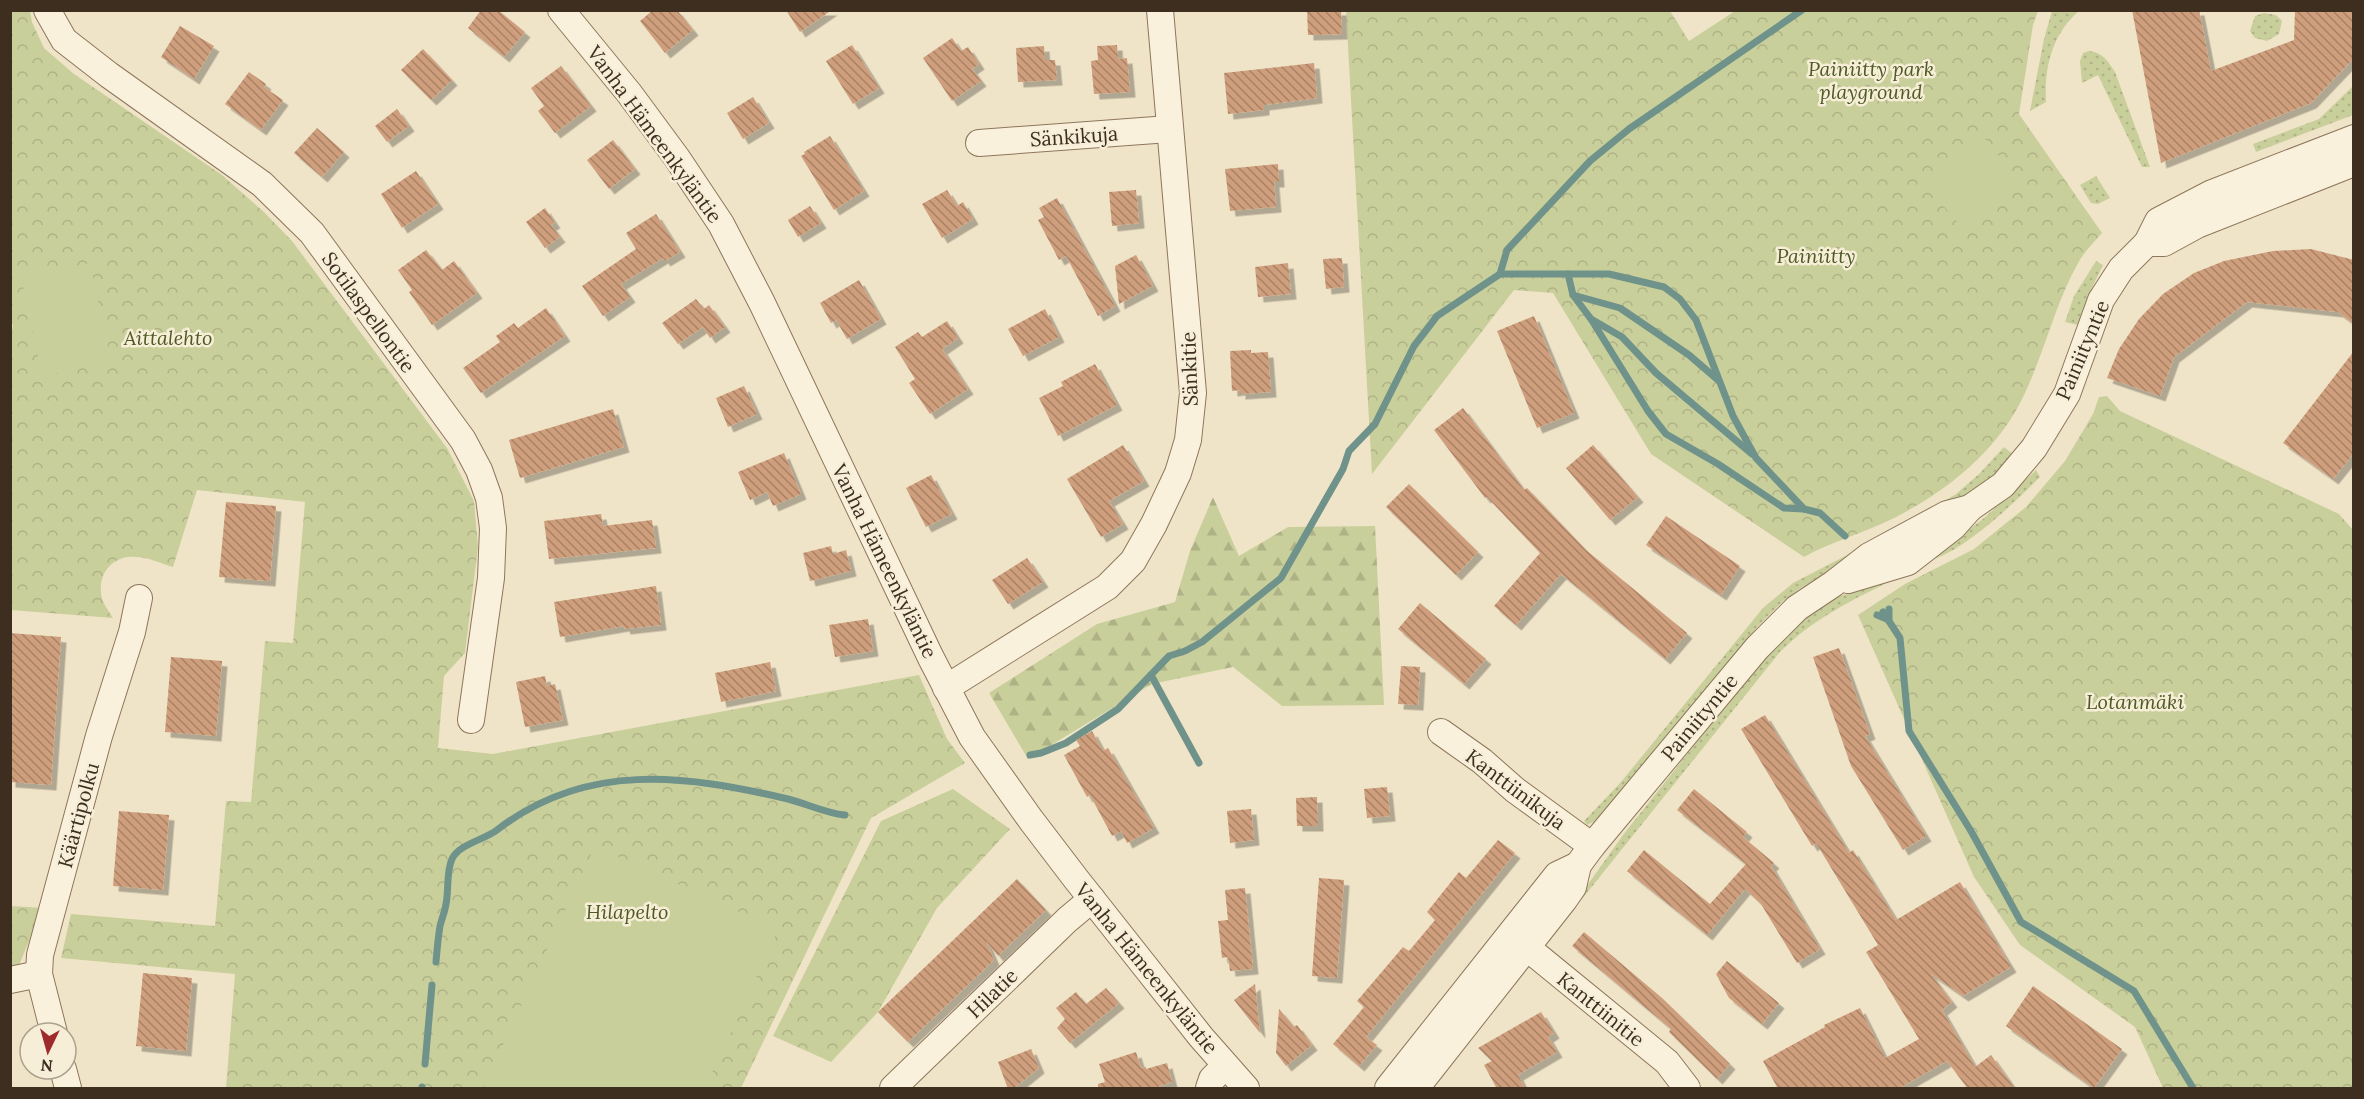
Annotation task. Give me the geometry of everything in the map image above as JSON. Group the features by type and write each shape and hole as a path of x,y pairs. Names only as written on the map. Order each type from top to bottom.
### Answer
{"street":[{"name":"Sotilaspellontie","path":"47,10 64,40 262,184 312,233 463,440 479,470 489,498 493,528 491,578 471,720"},
{"name":"Sänkitie","path":"946,688 1107,587 1133,561 1154,524 1178,473 1188,441 1193,393 1160,10"},
{"name":"Vanha Hämeenkyläntie","path":"566,12 636,103 721,224 762,303 946,688 972,737 1031,820 1092,899 1225,1066 1246,1089"},
{"name":"Sänkikuja","path":"979,142 1169,129"},
{"name":"Painiityntie","path":"1388,1089 1518,941 1573,887 1585,855 1756,648 1797,608 1869,556 1947,514 1970,508 2003,485 2034,448 2067,394 2101,300 2121,269 2147,243 2158,221 2212,193 2354,138"},
{"path":"2147,243 2164,243 2197,225 2354,163"},
{"name":"Käärtipolku","path":"51,1021 39,974 42,946 99,736 132,632 139,598"},
{"name":"Kanttiinikuja","path":"1441,732 1482,761 1585,855"},
{"name":"Hilatie","path":"893,1089 1067,920 1092,899"},
{"name":"Painiityntie","path":"1416,1089 1518,941"},
{"name":"Kanttiinitie","path":"1518,941 1667,1062 1687,1089"},
{"path":"10,980 39,974"},
{"path":"1209,1089 1212,1079 1225,1066"}],"green space":[{"path":"11,11 30,11 32,22 44,48 74,74 222,175 264,212 292,241 447,448 474,501 478,547 465,653 444,676 438,748 493,754 919,675 947,739 965,763 871,818 741,1088 226,1088 235,974 61,958 71,914 215,926 226,801 251,802 265,641 293,643 305,502 197,490 173,567 145,558 128,557 115,562 106,571 101,584 101,596 113,618 11,610 10,345 13,325 11,323"},
{"name":"Painiitty","path":"1346,11 1670,11 1689,41 1735,11 2038,11 2033,25 2019,114 2102,233 2083,255 2072,274 2025,393 2014,414 1986,451 1952,482 1913,508 1804,557 1651,454 1553,293 1514,290 1372,474"},
{"path":"2052,11 2079,11 2062,30 2052,52 2048,64 2046,102 2030,111 2044,39"},
{"path":"2264,13 2276,15 2282,21 2279,34 2267,41 2255,38 2250,31 2255,16"},
{"path":"2089,51 2101,55 2115,72 2150,167 2142,167 2098,75 2082,83 2080,61 2083,53"},
{"path":"2353,86 2353,115 2256,152 2253,144 2319,119"},
{"path":"1983,136 2017,178 1961,226 1926,186"},
{"path":"2096,176 2110,198 2098,204 2091,203 2080,185"},
{"path":"2096,261 2103,265 2088,296 2078,325 2065,322 2074,296"},
{"path":"90,263 111,362 42,376 21,277"},
{"name":"Lotanmäki","path":"2107,396 2120,411 2339,514 2353,530 2353,1088 2163,1088 2135,1027 2020,945 1974,877 1858,615 1905,584 1974,549 2026,507 2065,461 2093,414 2099,397"},
{"path":"2004,447 2014,455 1984,487 1961,503 1905,524 1956,494 1979,474"},
{"path":"2036,470 2040,477 1986,527 1954,549 1924,562 1983,519"},
{"path":"1213,497 1239,556 1288,527 1375,526 1384,705 1282,706 1233,667 1152,684 1028,759 989,693 1097,624 1175,602 1190,551"},
{"path":"1880,538 1881,540 1799,589 1782,602 1758,626 1716,677 1608,815 1587,825 1584,821 1621,782 1763,608 1793,583"},
{"path":"1896,575 1897,578 1821,619 1780,652 1582,899 1579,897 1623,835 1773,646 1800,619 1835,598"},
{"path":"953,789 1010,829 937,908 878,1012 831,1062 773,1036 881,821"},
{"name":"Hilapelto","path":"595,846 778,930 705,1088 483,1088"},
{"path":"10,906 43,908 19,965 11,966"}],"building":[{"path":"481,10 498,10 525,32 504,57 468,28"},
{"path":"653,10 677,10 693,30 665,53 640,21"},
{"path":"786,10 832,10 800,32"},
{"path":"1307,10 1341,10 1342,34 1308,35"},
{"path":"2132,10 2199,10 2211,71 2294,40 2295,10 2354,10 2354,58 2311,103 2161,163"},
{"path":"180,26 214,46 194,79 161,57"},
{"path":"952,38 961,51 968,47 979,64 972,69 981,81 952,101 923,58"},
{"path":"852,45 879,88 853,104 826,61"},
{"path":"1117,45 1118,59 1127,58 1130,92 1094,94 1091,61 1098,60 1097,46"},
{"path":"1044,46 1045,60 1055,60 1057,80 1018,82 1016,48"},
{"path":"423,49 452,80 431,100 401,70"},
{"path":"1314,63 1317,98 1264,105 1264,110 1228,114 1224,73"},
{"path":"561,66 591,106 555,133 538,111 544,106 531,88"},
{"path":"249,72 266,84 264,87 283,100 261,130 225,104"},
{"path":"753,97 769,123 743,139 727,113"},
{"path":"397,109 409,126 387,142 375,126"},
{"path":"317,128 344,152 322,177 294,153"},
{"path":"830,136 864,191 834,210 801,156"},
{"path":"613,140 635,169 609,189 587,160"},
{"path":"1278,164 1279,182 1274,182 1276,207 1230,211 1225,169"},
{"path":"416,171 438,204 402,228 381,194"},
{"path":"947,190 957,206 963,202 973,219 942,238 922,204"},
{"path":"1136,190 1139,223 1112,226 1109,192"},
{"path":"1057,198 1115,306 1098,316 1066,256 1059,260 1038,220 1044,217 1039,208"},
{"path":"810,206 821,223 798,237 788,220"},
{"path":"545,208 555,223 551,225 560,237 545,248 526,222"},
{"path":"656,214 680,252 665,261 663,258 621,284 630,297 603,316 582,286 636,249 626,233"},
{"path":"2311,249 2354,260 2354,324 2338,312 2247,302 2174,357 2160,396 2107,378 2119,349 2139,319 2163,294 2194,273 2224,261 2273,251"},
{"path":"426,250 442,270 454,261 477,293 432,325 409,292 412,290 398,270"},
{"path":"1136,255 1153,286 1119,304 1115,266"},
{"path":"1342,258 1344,287 1326,289 1323,259"},
{"path":"1288,263 1291,294 1258,297 1255,267"},
{"path":"859,280 881,319 847,339 836,320 831,323 820,303"},
{"path":"696,299 704,309 709,305 725,327 710,338 703,327 678,344 662,323"},
{"path":"546,308 565,336 481,393 463,368 500,342 496,336 514,323 518,328"},
{"path":"1045,309 1059,337 1023,356 1008,329"},
{"path":"1534,316 1574,413 1537,428 1497,331"},
{"path":"947,321 958,338 942,349 968,389 930,414 909,383 915,379 895,347 918,332 922,337"},
{"path":"1251,350 1251,353 1268,352 1271,392 1240,394 1240,390 1232,391 1230,351"},
{"path":"2354,351 2354,453 2333,479 2283,443"},
{"path":"1095,364 1117,405 1058,436 1039,398 1063,386 1061,382"},
{"path":"744,386 757,414 728,427 716,398"},
{"path":"1463,408 1524,490 1527,488 1586,550 1687,633 1665,659 1561,574 1516,625 1494,606 1540,553 1487,497 1485,498 1434,430"},
{"path":"613,409 624,447 520,478 509,440"},
{"path":"1123,445 1144,481 1109,501 1123,524 1101,537 1067,479"},
{"path":"1593,445 1638,497 1610,520 1566,468"},
{"path":"784,453 801,494 773,506 767,492 750,500 738,472"},
{"path":"931,475 952,514 926,527 906,488"},
{"path":"1409,484 1478,552 1456,575 1386,507"},
{"path":"226,502 276,506 270,581 219,577"},
{"path":"601,514 603,526 652,520 656,548 549,559 544,521"},
{"path":"1666,516 1740,566 1721,595 1646,545"},
{"path":"831,546 833,554 846,550 851,571 810,581 803,553"},
{"path":"1027,558 1043,582 1008,604 992,580"},
{"path":"656,586 661,625 625,629 624,626 560,637 554,602"},
{"path":"1420,603 1486,659 1464,684 1398,629"},
{"path":"868,619 873,651 835,657 829,625"},
{"path":"10,633 61,637 51,785 10,782"},
{"path":"1839,648 1870,734 1865,736 1926,836 1903,850 1851,766 1813,657"},
{"path":"171,657 222,661 216,736 165,732"},
{"path":"770,662 776,691 721,702 715,673"},
{"path":"1401,666 1420,667 1418,705 1398,704"},
{"path":"545,676 547,686 555,684 563,720 525,727 516,682"},
{"path":"1765,715 1849,853 1853,850 1896,920 1960,882 2011,967 1963,996 1930,973 1952,1002 1942,1010 1975,1067 1991,1055 2015,1089 1968,1089 1947,1061 1898,1089 1778,1089 1763,1061 1825,1027 1824,1025 1860,1008 1885,1058 1919,1039 1866,952 1878,945 1816,843 1812,846 1741,729"},
{"path":"1092,731 1103,751 1108,748 1154,828 1127,843 1121,831 1112,836 1090,795 1087,797 1064,755 1080,746 1076,740"},
{"path":"1387,787 1390,816 1367,818 1364,789"},
{"path":"1694,789 1747,832 1743,837 1774,863 1771,866 1820,949 1797,963 1761,904 1745,889 1707,935 1627,871 1644,850 1710,904 1746,864 1677,810"},
{"path":"1317,797 1318,826 1297,826 1296,798"},
{"path":"1251,809 1254,840 1230,843 1227,811"},
{"path":"119,811 169,815 163,890 113,886"},
{"path":"1498,840 1515,853 1366,1037 1377,1045 1359,1066 1333,1044 1364,1007 1357,1001 1403,947 1409,951 1435,920 1427,912 1459,872 1466,878"},
{"path":"1319,878 1344,880 1337,978 1312,976"},
{"path":"1017,879 1046,910 998,956 986,941 994,960 908,1042 878,1012"},
{"path":"1245,888 1253,969 1230,971 1228,957 1222,958 1218,921 1228,920 1225,890"},
{"path":"1584,932 1662,998 1730,1064 1717,1079 1669,1032 1671,1029 1572,946"},
{"path":"1727,961 1779,1003 1762,1024 1729,998 1716,974"},
{"path":"143,973 192,978 186,1051 136,1046"},
{"path":"1255,984 1260,1033 1234,1000"},
{"path":"2033,986 2122,1049 2094,1088 2006,1026"},
{"path":"1106,988 1119,1003 1070,1043 1057,1028 1065,1019 1056,1008 1076,992 1086,1004"},
{"path":"1279,1009 1294,1027 1297,1025 1312,1045 1286,1066 1276,1053"},
{"path":"1541,1012 1554,1033 1548,1037 1557,1052 1518,1075 1525,1089 1497,1089 1484,1065 1492,1061 1478,1048"},
{"path":"1031,1049 1039,1068 1013,1089 1008,1089 998,1062"},
{"path":"1136,1052 1141,1068 1146,1067 1146,1069 1167,1063 1172,1082 1152,1089 1098,1089 1098,1084 1105,1082 1099,1064"}],"waterway":[{"path":"1500,274 1507,250 1590,161 1629,129 1802,10"},
{"path":"1030,755 1066,743 1118,709 1169,656 1202,642 1281,578 1343,469 1349,451 1375,424 1414,346 1437,316 1500,274 1609,274 1664,287 1680,299 1696,320 1733,416 1756,458 1804,509 1820,513 1845,536"},
{"path":"1568,274 1573,295 1591,319 1622,337 1656,373 1752,454"},
{"path":"1573,295 1620,308 1689,355 1718,380"},
{"path":"1591,319 1648,411 1666,434 1718,464 1784,508 1804,509"},
{"path":"1877,615 1889,620 1889,609"},
{"path":"1883,612 1900,638 1909,731 1971,831 2021,922 2134,991 2193,1088"},
{"path":"1151,675 1199,763"},
{"path":"436,962 440,926 447,899 449,870 455,854 466,846 492,834 531,808 566,793 601,784 637,780 674,780 750,791 845,815"},
{"path":"425,1064 432,985"}],"park label":[{"name":"Painiitty park playground","path":"1871,80"},
{"name":"Aittalehto","path":"168,337"}]}
